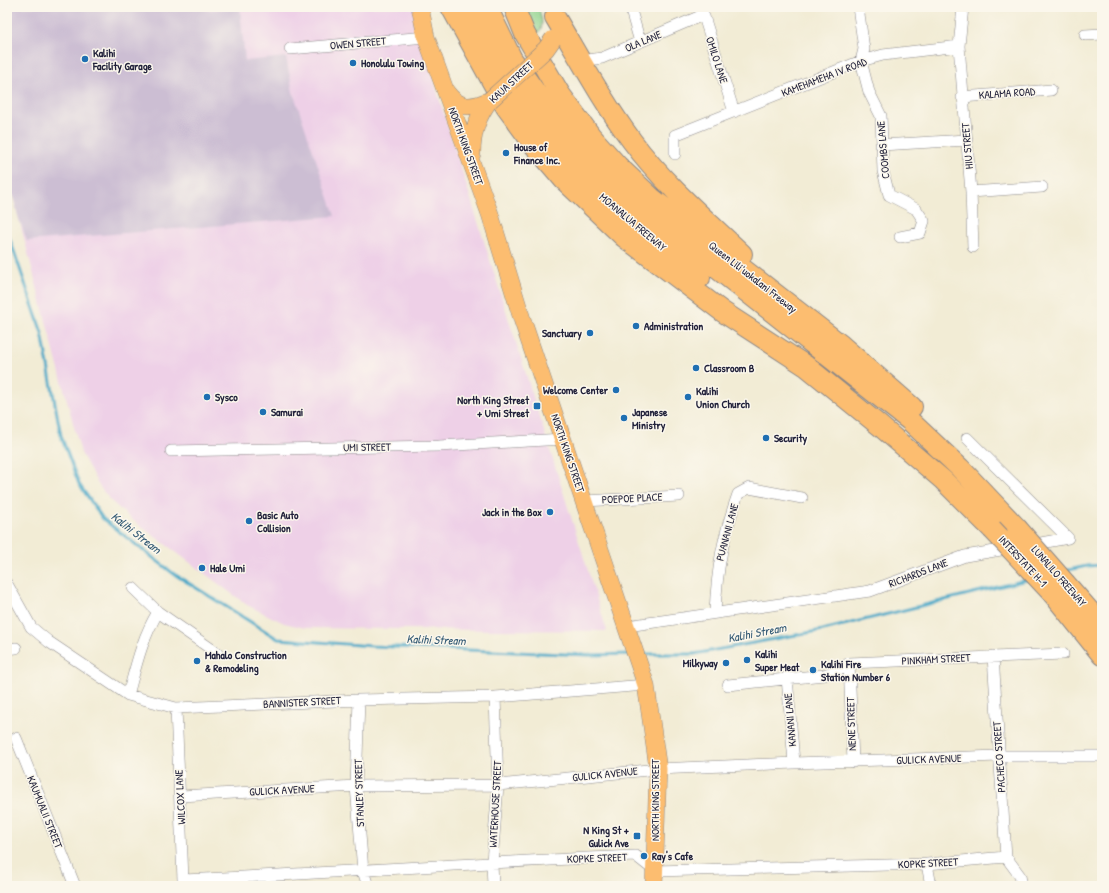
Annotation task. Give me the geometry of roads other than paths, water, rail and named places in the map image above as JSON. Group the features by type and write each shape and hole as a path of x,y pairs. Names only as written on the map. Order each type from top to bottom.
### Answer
{"highway":[{"path":"451,7 506,107 534,145 564,180 624,237 724,312 806,366"},
{"name":"MOANALUA FREEWAY","path":"468,7 504,72 545,132 602,197 806,366"},
{"path":"487,7 512,58 554,118 598,170 658,222 909,420 960,468 1017,528"},
{"name":"Queen Liliʻuokalani Freeway","path":"514,7 525,34 560,94 591,136 618,166 654,199 840,345 902,397 960,455 1017,528"},
{"path":"553,12 608,107 633,142 660,175 840,345"},
{"name":"INTERSTATE H-1","path":"806,366 943,480 992,530 1059,589"},
{"name":"LUNALILO FREEWAY","path":"1017,528 1102,655"},
{"name":"LUNALILO FREEWAY","path":"1059,589 1102,625"}],"main road":[{"name":"NORTH KING STREET","path":"420,7 426,37 493,220 522,319 644,678 658,769 654,879"},
{"name":"KAUA STREET","path":"472,162 474,131 481,113 490,100 546,49 553,39 557,24 553,12"},
{"path":"446,92 459,104 466,106 475,105 490,100"}],"street":[{"path":"630,7 640,42"},
{"name":"COOMBS LANE","path":"858,7 864,49 861,61 869,92 881,116 883,171 889,195 916,209 924,221 920,233 900,237"},
{"path":"959,46 963,7"},
{"name":"OLA LANE","path":"581,62 602,58 640,42 702,11"},
{"name":"OMILO LANE","path":"702,11 734,112"},
{"path":"1085,35 1102,34"},
{"name":"OWEN STREET","path":"290,49 426,37"},
{"name":"KAMEHAMEHA IV ROAD","path":"675,154 675,135 861,61 883,55 959,46"},
{"name":"HIU STREET","path":"959,46 971,192 973,247"},
{"name":"KALAMA ROAD","path":"962,96 1051,90"},
{"path":"881,145 967,140"},
{"path":"971,192 1042,187"},
{"name":"RICHARDS LANE","path":"628,631 715,613 870,591 965,556 1068,538 966,438"},
{"name":"UMI STREET","path":"171,451 439,446 563,439"},
{"name":"PUANANI LANE","path":"715,613 719,558 725,531 738,494 749,488 802,498"},
{"name":"POEPOE PLACE","path":"584,501 679,496"},
{"name":"BANNISTER STREET","path":"7,584 31,627 50,642 128,695 176,708 358,700 495,697 644,678"},
{"path":"133,588 158,612 217,654"},
{"path":"128,695 139,652 147,630 158,612"},
{"name":"PINKHAM STREET","path":"728,685 787,677 824,675 841,669 849,663 1063,654"},
{"name":"PACHECO STREET","path":"993,656 1006,858"},
{"name":"NENE STREET","path":"849,663 853,762"},
{"name":"KANANI LANE","path":"787,677 794,763"},
{"name":"WATERHOUSE STREET","path":"493,886 492,862 498,785 495,697"},
{"name":"STANLEY STREET","path":"358,700 356,786 363,871 368,886"},
{"name":"WILCOX LANE","path":"176,708 184,883"},
{"name":"KAUMUALII STREET","path":"16,738 75,886"},
{"name":"GULICK AVENUE","path":"181,796 356,786 498,785 658,769 794,763 999,756 1102,756"},
{"name":"KOPKE STREET","path":"184,883 492,862 636,856 654,879 927,864 1006,858"},
{"path":"1006,858 1020,876 1022,886"},
{"path":"927,864 931,886"}],"waterway":[{"name":"Kalihi Stream","path":"7,231 42,333 61,436 79,484 103,519 174,574 278,639 372,646 590,655 630,654"},
{"name":"Kalihi Stream","path":"1064,571 1087,566 1102,565"},
{"name":"Kalihi Stream","path":"642,654 694,654 823,630 1030,579"}],"place":[{"name":"Kalihi Facility Garage","path":"85,59"},
{"name":"Honolulu Towing","path":"353,63"},
{"name":"House of Finance Inc.","path":"506,153"},
{"name":"Administration","path":"636,326"},
{"name":"Sanctuary","path":"590,333"},
{"name":"Classroom B","path":"696,368"},
{"name":"Welcome Center","path":"616,390"},
{"name":"Sysco","path":"207,397"},
{"name":"Kalihi Union Church","path":"688,397"},
{"name":"North King Street + Umi Street","path":"537,406"},
{"name":"Samurai","path":"263,412"},
{"name":"Japanese Ministry","path":"624,418"},
{"name":"Security","path":"766,438"},
{"name":"Jack in the Box","path":"550,512"},
{"name":"Basic Auto Collision","path":"249,521"},
{"name":"Hale Umi","path":"202,568"},
{"name":"Kalihi Super Meat","path":"747,660"},
{"name":"Mahalo Construction & Remodeling","path":"197,661"},
{"name":"Milkyway","path":"726,663"},
{"name":"Kalihi Fire Station Number 6","path":"813,670"},
{"name":"N King St + Gulick Ave","path":"637,836"},
{"name":"Ray's Cafe","path":"644,856"}]}
